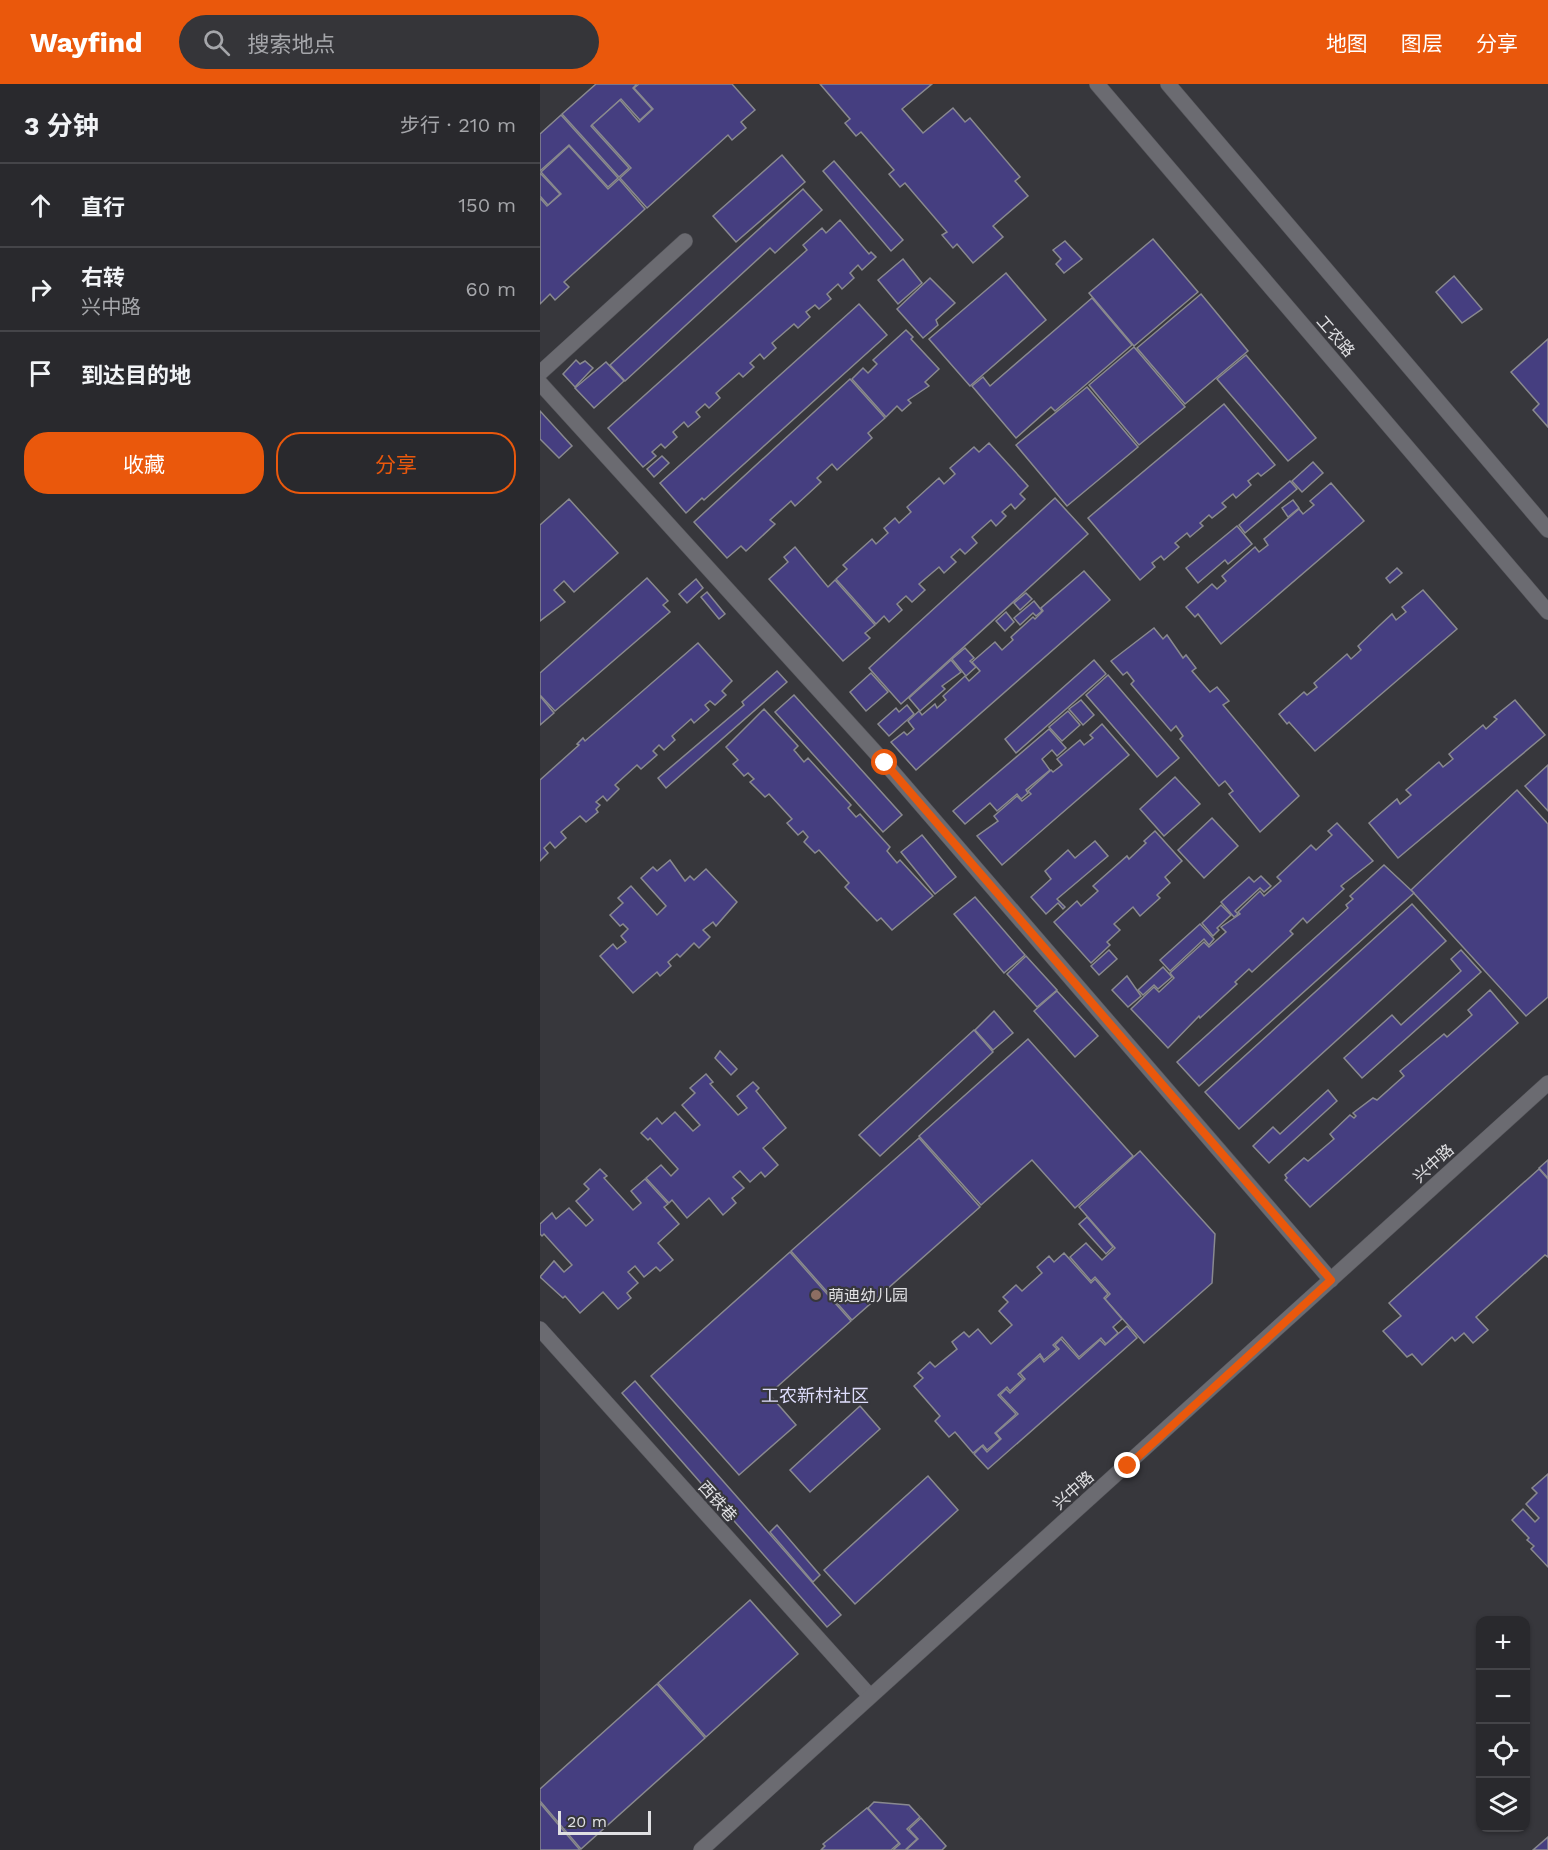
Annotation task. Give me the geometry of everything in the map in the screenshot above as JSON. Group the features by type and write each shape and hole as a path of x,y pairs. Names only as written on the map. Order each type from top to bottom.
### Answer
{"street":[{"name":"工农路","path":"1096,84 1548,612"},
{"path":"1168,84 1548,530"},
{"path":"540,373 684,240"},
{"path":"540,383 885,763 1331,1280"},
{"name":"兴中路","path":"701,1850 1548,1083"},
{"name":"西铁巷","path":"540,1329 870,1696"}],"building":[{"path":"596,84 637,84 633,88 652,109 640,120 621,99 591,126 629,168 619,177 562,114"},
{"path":"639,84 732,84 755,110 741,122 746,128 732,140 728,135 647,208 620,178 631,168 592,125 620,100 639,122 653,109 634,88"},
{"path":"820,84 932,84 902,109 923,133 953,108 965,122 970,118 1020,177 1015,181 1028,196 993,226 1003,237 973,263 957,244 953,248 942,235 947,232 905,183 900,187 889,174 894,170 861,132 856,136 845,123 850,119"},
{"path":"561,115 618,178 608,187 569,145 540,171 540,134"},
{"path":"569,146 608,189 619,179 645,209 564,282 569,287 555,300 550,294 540,304 540,198 547,206 561,194 541,172"},
{"path":"782,155 805,182 736,242 713,216"},
{"path":"834,161 903,240 891,251 823,171"},
{"path":"540,173 560,194 548,205 540,196"},
{"path":"803,189 822,210 775,253 770,248 625,381 610,365"},
{"path":"840,220 869,254 871,252 876,257 862,270 858,265 850,273 854,278 842,289 838,284 827,294 831,299 819,309 815,305 806,312 810,317 798,328 794,324 772,343 776,348 764,359 760,354 750,363 754,367 743,377 739,373 716,393 720,398 709,408 705,404 696,412 700,417 688,427 684,422 673,432 677,437 665,448 661,444 652,452 656,456 643,467 608,428 807,250 803,245 822,228 826,233"},
{"path":"1153,239 1198,292 1134,346 1089,293"},
{"path":"1065,241 1082,259 1064,273 1056,264 1061,259 1053,250"},
{"path":"903,259 922,283 898,304 878,280"},
{"path":"1006,273 1046,320 970,386 929,339"},
{"path":"1454,276 1482,309 1462,323 1436,292"},
{"path":"930,278 955,303 936,320 938,325 923,338 897,309"},
{"path":"1201,294 1248,351 1185,404 1137,348"},
{"path":"1092,298 1132,345 1055,411 1051,407 1016,438 972,386 983,377 990,386"},
{"path":"859,304 887,335 704,500 702,498 686,513 660,483"},
{"path":"906,330 913,337 911,339 939,369 925,382 929,386 908,400 911,403 902,411 897,406 886,417 852,379 863,368 868,373 877,364 873,360"},
{"path":"1548,339 1548,427 1533,410 1539,404 1511,372"},
{"path":"1134,347 1185,407 1139,445 1089,385"},
{"path":"1246,355 1316,438 1288,461 1217,379"},
{"path":"576,360 580,364 585,361 593,368 575,387 563,374"},
{"path":"606,362 624,381 594,408 575,388"},
{"path":"850,379 885,418 868,433 872,438 837,470 832,464 817,478 821,482 795,506 791,501 770,520 775,524 746,551 741,546 727,558 694,522"},
{"path":"1087,387 1138,447 1067,506 1016,445"},
{"path":"1224,404 1275,465 1261,476 1258,473 1248,481 1251,485 1236,498 1233,494 1222,503 1226,507 1212,518 1209,515 1200,523 1203,526 1190,537 1187,533 1175,543 1179,547 1164,560 1161,556 1152,563 1155,567 1140,580 1088,518"},
{"path":"540,411 572,446 559,458 540,439"},
{"path":"989,443 1028,486 1020,494 1025,499 1015,509 1011,504 1002,512 1006,516 996,526 991,520 972,537 977,543 965,554 960,549 951,557 956,562 944,573 939,567 919,584 925,590 912,602 906,596 897,604 902,610 889,622 884,616 876,624 836,579 847,569 843,565 872,539 876,544 888,533 884,528 895,518 899,523 911,512 907,507 939,478 944,484 955,474 950,468 974,447 979,452"},
{"path":"662,456 669,463 654,477 647,469"},
{"path":"1313,462 1323,473 1302,492 1292,481"},
{"path":"1290,481 1297,489 1245,533 1239,525"},
{"path":"1331,483 1364,521 1221,644 1198,614 1195,617 1186,607 1212,584 1217,589 1226,581 1222,576 1255,547 1259,552 1268,545 1264,539 1299,509 1303,514 1314,505 1310,501"},
{"path":"1055,498 1088,534 901,704 869,668"},
{"path":"569,499 618,553 574,592 564,581 554,590 565,602 540,621 540,525"},
{"path":"1293,500 1299,508 1288,517 1282,508"},
{"path":"1237,526 1252,544 1228,564 1225,560 1198,583 1186,568"},
{"path":"795,547 828,587 835,580 875,625 865,633 870,638 843,661 769,579 788,562 784,557"},
{"path":"1397,568 1402,573 1390,583 1386,578"},
{"path":"1084,571 1110,600 916,770 891,742 904,732 907,735 914,729 908,721 919,711 922,715 935,704 937,708 946,700 943,696 965,676 969,681 980,671 972,662 995,642 1002,650 1013,640 1011,637 1043,611 1041,608"},
{"path":"647,578 668,601 663,605 670,612 555,711 540,695 540,673"},
{"path":"696,579 703,588 687,603 679,594"},
{"path":"1423,590 1457,629 1315,751 1279,714 1304,692 1307,695 1317,687 1314,683 1347,654 1351,659 1361,650 1358,646 1392,614 1396,620 1406,612 1402,607"},
{"path":"707,592 725,614 719,619 701,597"},
{"path":"1026,593 1032,599 1020,610 1014,603"},
{"path":"1034,601 1042,611 1036,616 1033,613 1020,625 1014,618"},
{"path":"1006,612 1014,622 1005,631 996,621"},
{"path":"1154,628 1163,639 1167,635 1183,658 1186,655 1196,668 1192,671 1210,692 1217,687 1229,701 1223,705 1299,796 1260,832 1229,794 1233,791 1225,781 1219,786 1180,739 1183,736 1176,726 1171,731 1131,684 1134,681 1127,672 1123,675 1111,661"},
{"path":"698,643 732,681 722,691 726,695 715,705 710,701 705,705 709,710 694,723 691,719 672,736 675,740 664,750 659,745 653,751 657,755 641,769 637,765 615,785 619,789 607,801 603,796 596,802 600,805 596,809 598,812 586,822 580,816 561,832 566,838 555,848 550,842 544,848 548,853 540,861 540,780 579,745 577,744 583,738 585,741"},
{"path":"965,648 974,658 970,661 976,667 966,676 952,659"},
{"path":"951,660 961,672 942,686 945,689 920,711 909,698"},
{"path":"1094,660 1106,674 1016,753 1005,739"},
{"path":"777,671 787,682 666,788 658,778 744,705 742,702"},
{"path":"871,673 888,692 866,711 850,692"},
{"path":"1108,675 1179,758 1157,777 1086,695"},
{"path":"794,695 902,815 883,832 775,712"},
{"path":"540,696 554,713 540,725"},
{"path":"1081,700 1094,715 1083,725 1069,709"},
{"path":"1515,700 1545,735 1398,858 1369,823 1397,799 1400,804 1411,795 1406,790 1439,762 1443,767 1453,759 1449,754 1483,725 1486,729 1497,719 1494,717"},
{"path":"907,705 914,714 889,736 878,724 896,708 899,712"},
{"path":"764,709 798,746 794,750 804,762 808,758 851,805 848,808 856,817 860,814 890,847 887,851 897,863 900,860 933,896 892,930 881,918 877,921 845,887 849,883 819,850 815,853 804,842 808,837 803,831 798,835 787,823 792,819 769,794 765,797 750,782 754,779 748,773 744,776 733,764 738,760 726,747"},
{"path":"1068,711 1080,725 1062,741 1049,727"},
{"path":"1102,724 1129,755 1002,865 977,836 998,821 994,816 1017,796 1022,801 1031,794 1028,791 1051,770 1053,772 1062,765 1057,759 1080,740 1084,745 1093,738 1090,735"},
{"path":"1049,729 1066,748 1057,756 1052,750 1042,759 1050,770 1026,790 1028,793 1021,799 1017,794 997,811 990,803 965,824 953,811"},
{"path":"1548,765 1548,811 1525,786"},
{"path":"1175,777 1200,804 1164,836 1140,809"},
{"path":"1517,790 1548,824 1548,997 1526,1016 1411,890"},
{"path":"1212,818 1238,846 1204,878 1178,850"},
{"path":"1337,823 1373,861 1341,886 1344,889 1307,923 1303,918 1290,931 1293,934 1252,972 1249,969 1235,982 1237,984 1200,1018 1199,1016 1168,1048 1131,1009 1154,987 1159,992 1174,978 1170,973 1204,942 1209,947 1226,932 1221,927 1240,914 1238,912 1260,891 1264,896 1281,881 1277,877 1311,845 1316,850 1332,835 1328,831"},
{"path":"1155,831 1182,861 1165,877 1170,883 1157,895 1160,898 1140,916 1133,907 1114,924 1120,930 1107,942 1110,945 1091,963 1054,922 1077,901 1081,906 1098,891 1093,886 1127,856 1129,859"},
{"path":"922,835 956,877 935,894 901,852"},
{"path":"1095,841 1108,856 1057,899 1065,907 1063,909 1058,903 1046,914 1031,897 1051,879 1045,871 1068,850 1075,858"},
{"path":"670,860 685,881 690,876 694,880 706,869 737,902 716,926 713,922 703,930 710,937 699,948 694,943 680,957 677,954 668,962 671,966 660,976 657,972 633,993 600,956 613,944 617,949 626,942 621,936 628,929 623,924 620,926 610,915 623,903 618,898 631,886 657,915 666,906 641,878 653,867 657,871"},
{"path":"1384,865 1414,893 1199,1086 1177,1062 1348,908 1346,905 1353,899 1350,896"},
{"path":"1261,876 1271,886 1264,892 1260,888 1235,911 1238,914 1234,917 1221,902 1249,877 1254,882"},
{"path":"975,897 1025,955 1004,973 954,914"},
{"path":"1412,904 1446,941 1239,1129 1205,1092"},
{"path":"1221,905 1231,915 1217,928 1219,930 1213,936 1202,923"},
{"path":"1200,924 1214,939 1209,945 1204,939 1170,971 1160,960"},
{"path":"1109,950 1117,959 1099,975 1091,966"},
{"path":"1461,950 1481,972 1362,1078 1344,1058 1392,1015 1401,1025 1461,971 1451,959"},
{"path":"1026,956 1057,990 1037,1007 1007,974"},
{"path":"1163,967 1172,977 1158,989 1154,985 1143,995 1138,990"},
{"path":"1127,976 1141,996 1128,1007 1112,990"},
{"path":"1490,990 1518,1023 1310,1207 1285,1180 1287,1178 1285,1175 1304,1158 1308,1161 1334,1139 1330,1134 1350,1115 1354,1118 1356,1116 1353,1113 1373,1098 1377,1100 1404,1076 1400,1071 1444,1034 1447,1037 1472,1015 1468,1010"},
{"path":"1057,991 1098,1036 1075,1057 1034,1011"},
{"path":"994,1011 1013,1033 993,1050 975,1030"},
{"path":"974,1030 993,1052 880,1156 859,1135"},
{"path":"1028,1039 1133,1156 1075,1208 1032,1160 981,1205 919,1136"},
{"path":"720,1051 737,1069 731,1075 715,1058"},
{"path":"706,1074 713,1082 710,1084 738,1115 747,1108 737,1096 753,1082 759,1088 756,1091 786,1128 763,1148 778,1165 765,1177 761,1172 750,1182 740,1171 733,1177 744,1188 732,1198 736,1203 723,1215 709,1198 687,1218 672,1200 669,1203 646,1178 661,1165 671,1176 678,1169 650,1138 648,1140 641,1133 657,1118 662,1124 675,1112 693,1131 700,1125 682,1105 695,1093 690,1088"},
{"path":"1328,1090 1337,1101 1269,1163 1253,1146 1273,1127 1280,1134"},
{"path":"919,1138 980,1207 852,1320 791,1251"},
{"path":"1140,1151 1215,1234 1212,1283 1144,1343 1105,1299 1110,1294 1095,1277 1091,1281 1070,1257 1086,1243 1102,1260 1115,1248 1079,1207"},
{"path":"1548,1160 1548,1178 1539,1168"},
{"path":"600,1169 607,1176 604,1178 633,1210 641,1203 631,1191 645,1179 668,1204 664,1207 679,1224 658,1243 673,1260 660,1271 656,1267 644,1277 635,1266 628,1272 638,1283 627,1293 631,1298 618,1309 603,1292 580,1313 565,1296 563,1298 540,1277 554,1261 564,1272 572,1265 544,1234 542,1236 540,1234 540,1224 552,1213 556,1219 569,1208 586,1226 593,1220 576,1201 589,1189 584,1184"},
{"path":"1539,1169 1548,1179 1548,1257 1545,1255 1476,1317 1488,1330 1473,1343 1464,1333 1455,1341 1452,1337 1422,1365 1412,1354 1407,1357 1383,1331 1401,1316 1389,1303"},
{"path":"1087,1217 1113,1247 1106,1254 1079,1224"},
{"path":"790,1252 851,1321 769,1394 796,1425 739,1475 651,1376"},
{"path":"1064,1253 1091,1283 1095,1279 1108,1294 1104,1298 1122,1319 1113,1327 1118,1333 1106,1344 1101,1338 1079,1357 1062,1337 1053,1345 1057,1349 1044,1360 1040,1354 1018,1374 1023,1379 1010,1391 1007,1387 998,1395 1016,1414 995,1433 1000,1439 987,1450 983,1445 973,1453 955,1432 949,1437 935,1421 940,1416 914,1386 923,1378 918,1373 930,1362 935,1367 957,1349 952,1342 964,1332 969,1337 978,1329 991,1344 1012,1325 999,1311 1008,1302 1003,1297 1016,1285 1022,1291 1042,1273 1037,1267 1049,1256 1054,1262"},
{"path":"1127,1326 1137,1338 988,1469 974,1454 982,1446 987,1452 1001,1439 996,1433 1018,1414 1000,1395 1006,1389 1010,1393 1025,1379 1020,1373 1040,1356 1044,1362 1059,1349 1055,1345 1061,1339 1079,1359 1100,1340 1105,1345"},
{"path":"635,1381 841,1615 827,1627 622,1393"},
{"path":"860,1406 880,1429 810,1492 790,1470"},
{"path":"1548,1474 1548,1567 1531,1549 1534,1546 1527,1540 1529,1538 1512,1520 1523,1509 1535,1522 1539,1518 1526,1504 1537,1493 1532,1488"},
{"path":"928,1476 958,1510 855,1604 824,1570"},
{"path":"777,1525 820,1575 813,1582 770,1532"},
{"path":"750,1600 798,1654 706,1737 658,1683"},
{"path":"657,1684 705,1738 581,1849 540,1801 540,1789"},
{"path":"874,1802 909,1805 920,1817 907,1829 917,1839 905,1850 893,1850 900,1844 868,1808"},
{"path":"540,1803 580,1850 540,1850"},
{"path":"867,1808 899,1843 891,1850 821,1850 825,1846 823,1844"},
{"path":"921,1818 946,1846 942,1850 906,1850 918,1839 909,1829"},
{"path":"1548,1837 1548,1850 1533,1850"}],"place":[{"name":"萌迪幼儿园","path":"816,1295"}],"district":[{"name":"工农新村社区","path":"815,1396"}],"route":[{"path":"885,763 1331,1280 1128,1466"}]}
